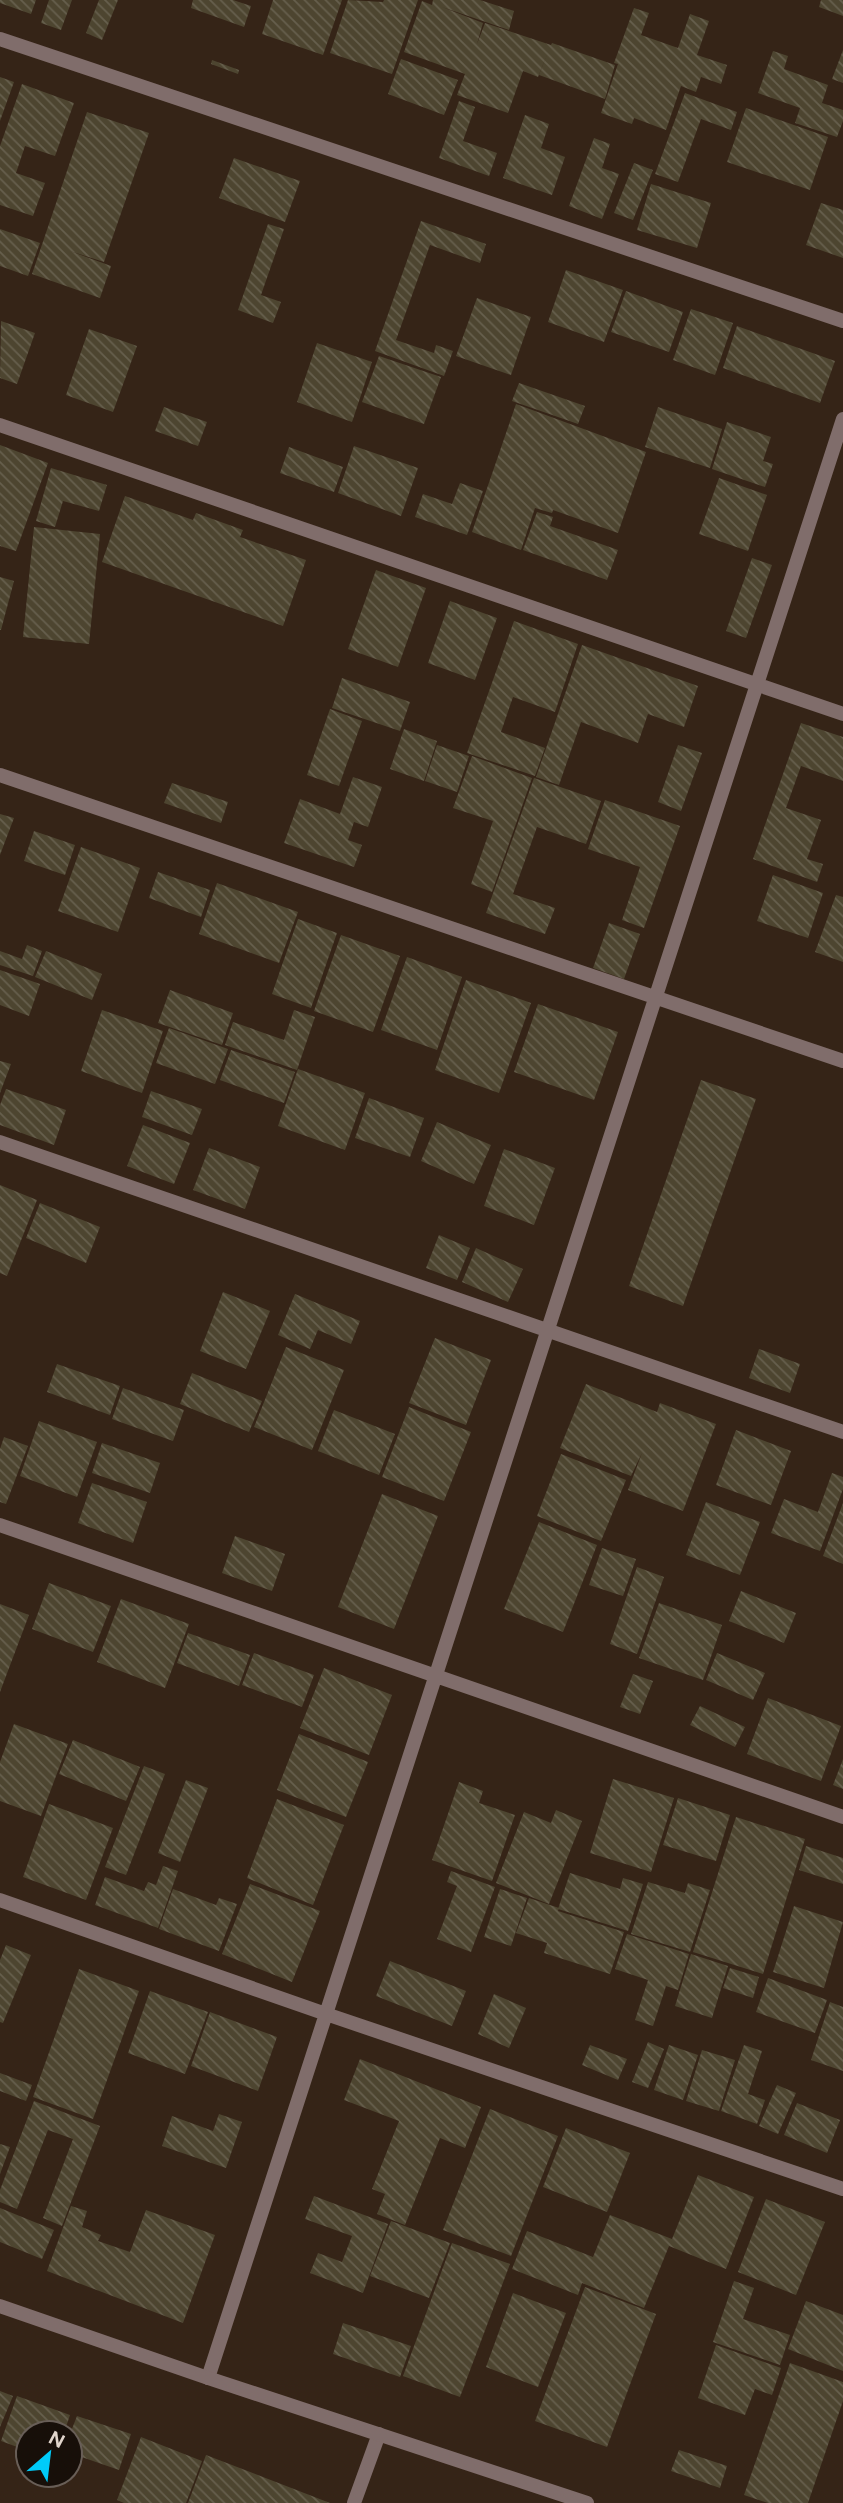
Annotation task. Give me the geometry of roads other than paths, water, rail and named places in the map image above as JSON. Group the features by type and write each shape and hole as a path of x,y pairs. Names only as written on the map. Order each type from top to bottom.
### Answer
{"street":[{"path":"0,39 843,321"},
{"path":"208,2378 843,419"},
{"path":"0,425 843,714"},
{"path":"0,775 843,1061"},
{"path":"0,1142 843,1432"},
{"path":"0,1525 843,1817"},
{"path":"0,1900 326,2014 843,2189"},
{"path":"0,2306 587,2503"},
{"path":"354,2503 379,2434"}]}
